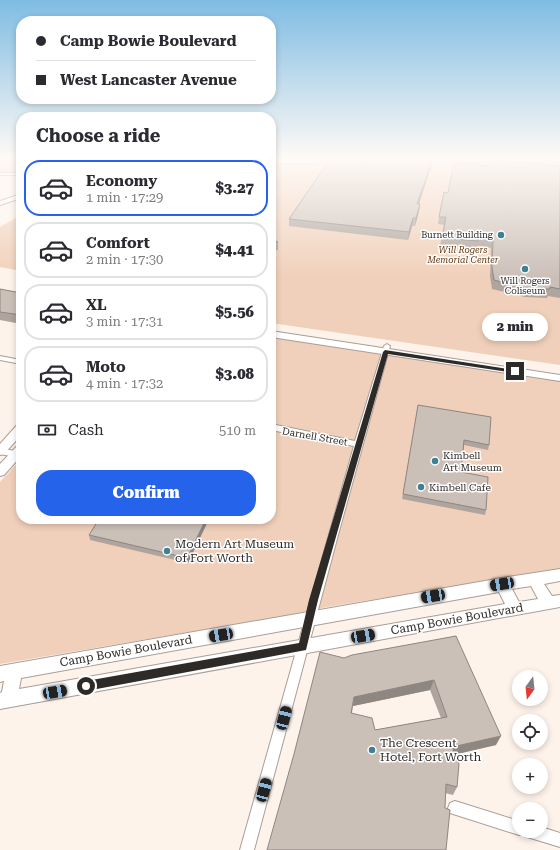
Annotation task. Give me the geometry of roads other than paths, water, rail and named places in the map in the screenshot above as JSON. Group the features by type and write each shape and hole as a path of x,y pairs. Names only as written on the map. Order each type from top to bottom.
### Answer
{"main road":[{"path":"0,202 12,199"},
{"path":"276,330 560,378"},
{"path":"276,335 560,371"},
{"path":"0,451 16,433"},
{"path":"0,472 16,455"},
{"name":"Camp Bowie Boulevard","path":"6,673 502,584 560,575"},
{"path":"534,579 554,602"},
{"path":"502,584 515,609"},
{"name":"Camp Bowie Boulevard","path":"5,700 554,602"},
{"path":"5,700 6,673"}],"street":[{"path":"247,850 303,647 309,619 386,349"},
{"path":"0,358 16,361"},
{"name":"Darnell Street","path":"276,428 359,444"},
{"path":"0,451 16,452"},
{"path":"455,808 512,826"},
{"path":"548,837 560,840"}],"place":[{"name":"Burnett Building","path":"501,235"},
{"name":"Will Rogers Coliseum","path":"525,269"},
{"name":"Kimbell Art Museum","path":"435,461"},
{"name":"Kimbell Cafe","path":"421,487"},
{"name":"Modern Art Museum of Fort Worth","path":"167,551"},
{"name":"The Crescent Hotel, Fort Worth","path":"372,750"}],"park label":[{"name":"Will Rogers Memorial Center","path":"463,256"}]}
